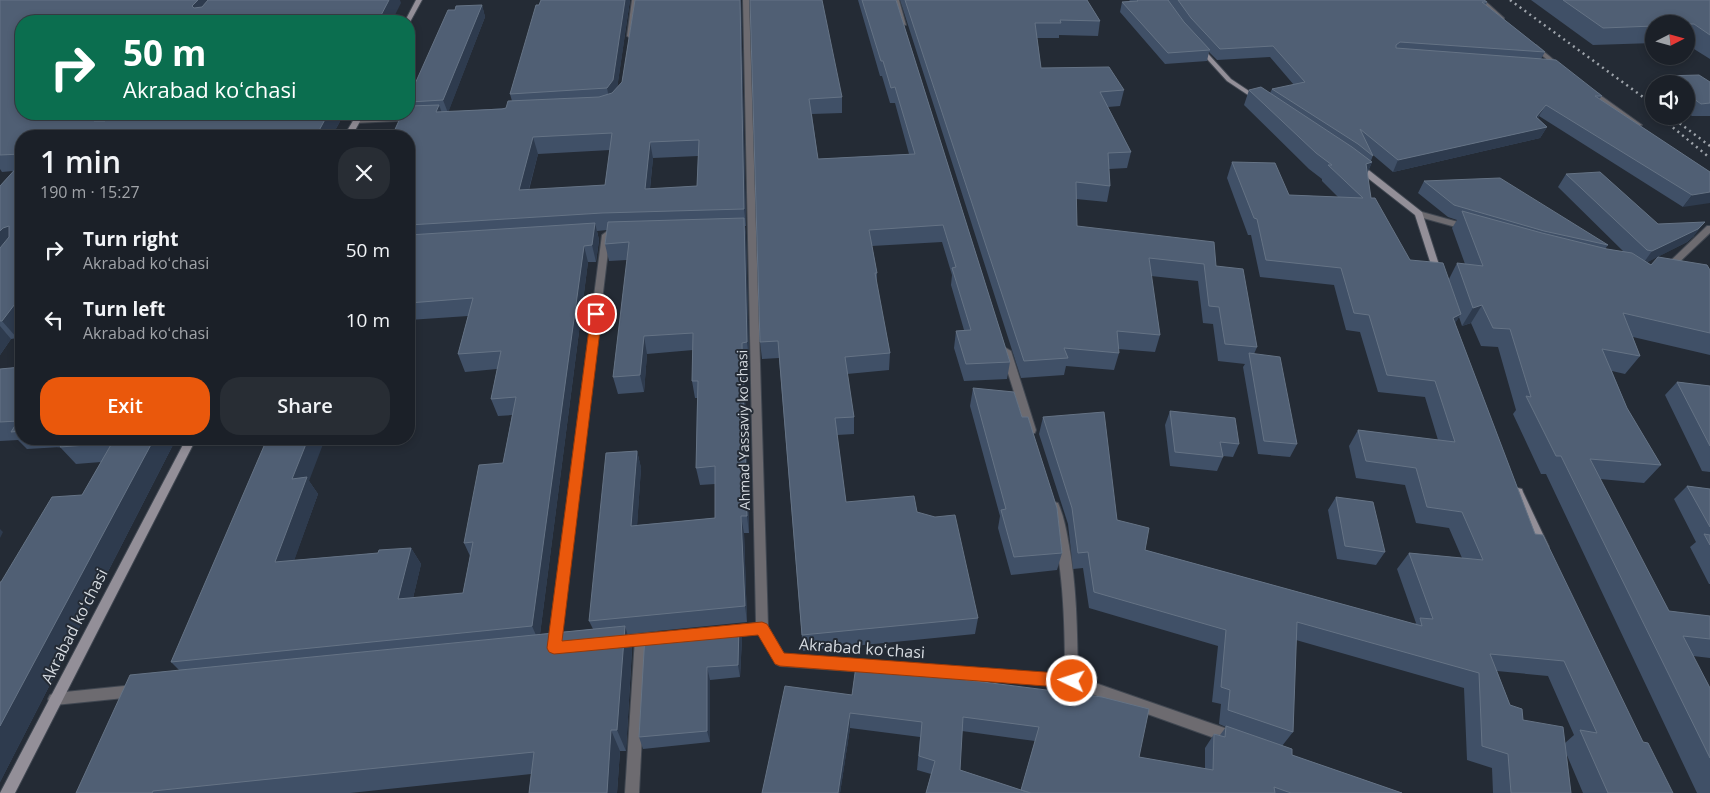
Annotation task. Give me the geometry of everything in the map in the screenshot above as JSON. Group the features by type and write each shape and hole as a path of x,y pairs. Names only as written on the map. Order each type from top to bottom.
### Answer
{"street":[{"path":"411,15 419,0"},
{"path":"628,48 635,0"},
{"name":"Ahmad Yassaviy koʻchasi","path":"746,0 747,231 762,628"},
{"path":"896,0 908,38"},
{"path":"1480,0 1509,25"},
{"path":"1191,38 1229,80 1269,106"},
{"path":"1531,43 1568,74"},
{"path":"1550,67 1560,68"},
{"path":"1584,86 1647,132"},
{"path":"415,118 425,118"},
{"path":"1349,159 1419,214 1476,230"},
{"path":"1419,214 1442,287"},
{"path":"1665,272 1710,228"},
{"path":"554,648 606,235"},
{"path":"1002,338 1034,441"},
{"name":"Akrabad koʻchasi","path":"55,700 188,445"},
{"path":"1516,486 1549,558"},
{"path":"1052,497 1060,525 1068,592 1072,681"},
{"path":"715,632 762,628"},
{"name":"Akrabad koʻchasi","path":"762,628 780,660 1072,681 1251,744"},
{"path":"602,643 669,636"},
{"path":"632,793 641,639"},
{"name":"Akrabad koʻchasi","path":"55,700 143,690"},
{"path":"7,793 55,700"}],"building":[{"path":"0,0 198,0 192,6 194,8 202,7 208,0 389,0 381,15 15,15 15,120 325,120 319,130 15,130 15,154 0,155"},
{"path":"541,0 625,0 613,80 607,88 510,94 536,5 539,5"},
{"path":"635,0 740,0 744,209 602,213 415,225 415,130 395,130 399,120 415,120 415,106 439,105 436,112 502,109 506,108 508,101 599,97 612,93 622,82","holes":["612,133 605,185 519,190 533,137","699,140 697,186 645,189 650,142"]},
{"path":"750,0 822,0 842,97 809,99 818,159 915,154 895,87 891,88 862,0 896,0 1010,362 966,364 956,331 971,330 952,268 956,267 943,225 869,230 890,353 845,357 854,417 835,418 846,502 914,496 917,512 935,517 955,515 978,618 802,635 778,341 760,342"},
{"path":"905,0 1087,0 1100,21 1060,20 1061,23 1035,23 1041,68 1109,67 1124,90 1100,92 1131,152 1108,153 1110,186 1076,182 1077,226 1214,242 1216,266 1243,269 1257,347 1225,344 1219,307 1209,306 1204,264 1149,258 1160,335 1117,331 1119,353 1064,348 1068,358 1024,361"},
{"path":"1168,0 1184,22 1210,50 1168,53 1122,2"},
{"path":"1178,0 1484,0 1487,2 1482,2 1545,52 1400,42 1396,45 1396,48 1556,60 1602,96 1595,96 1710,172 1710,192 1692,195 1546,105 1536,117 1547,127 1398,160 1360,129 1373,156 1358,144 1272,89 1305,82 1273,46 1220,49 1191,18"},
{"path":"1563,0 1710,0 1710,35 1695,25 1695,15 1645,15 1645,26 1603,28"},
{"path":"482,5 443,100 415,102 415,84 448,10 455,10 456,6"},
{"path":"1695,75 1699,75 1710,82 1710,103 1701,104 1695,100"},
{"path":"1261,87 1372,162 1366,164 1371,198 1375,198 1410,260 1443,263 1461,314 1453,318 1535,534 1543,535 1643,742 1648,743 1673,793 1608,793 1580,730 1597,733 1564,661 1490,654 1510,705 1522,709 1523,720 1563,727 1571,793 1511,793 1508,754 1482,746 1479,673 1297,622 1293,732 1228,710 1230,690 1221,687 1226,630 1094,592 1088,552 1078,553 1072,508 1043,417 1104,412 1117,520 1149,528 1145,550 1422,626 1420,618 1433,619 1409,553 1483,560 1462,512 1427,507 1416,468 1366,461 1358,430 1455,442 1435,381 1387,375 1369,315 1354,313 1341,268 1266,260 1257,219 1254,218 1232,162 1275,163 1289,195 1363,198 1328,165 1332,165 1316,153 1249,90"},
{"path":"15,170 15,304 2,321 0,321 0,248 9,237 9,226 0,231 0,186"},
{"path":"1600,172 1658,224 1705,222 1698,229 1652,251 1647,250 1566,174"},
{"path":"1500,178 1608,245 1544,231 1454,205 1424,181"},
{"path":"1462,211 1542,233 1607,249 1632,253 1651,265 1658,257 1707,265 1710,270 1710,333 1623,313 1640,356 1602,349 1627,408 1661,465 1590,459 1669,611 1710,616 1710,639 1683,636 1710,688 1710,758 1561,456 1556,456 1526,396 1531,397 1510,329 1493,328 1482,305 1473,308 1457,263 1483,266"},
{"path":"744,218 747,342 742,343 747,516 741,516 745,606 589,621 606,453 637,451 631,526 715,518 715,466 696,468 698,381 692,381 693,333 644,336 640,375 613,377 629,242 605,244 608,222"},
{"path":"595,223 592,245 584,246 532,626 171,662 264,445 306,445 292,479 307,477 275,562 378,553 379,550 411,548 398,599 463,593 473,542 464,543 479,465 503,463 516,397 491,399 501,351 458,354 473,298 415,303 415,235"},
{"path":"1249,353 1280,357 1297,444 1264,441"},
{"path":"15,368 15,421 0,422 0,369"},
{"path":"1677,382 1710,386 1710,446"},
{"path":"973,388 1014,392 1022,417 1028,417 1057,508 1062,553 1014,557 1001,510 1006,509"},
{"path":"1170,411 1235,418 1239,444 1220,442 1223,457 1175,452"},
{"path":"62,445 86,445 60,447"},
{"path":"111,445 151,445 0,726 0,582 52,497 82,495"},
{"path":"1687,486 1710,489 1710,527"},
{"path":"1336,497 1373,502 1385,552 1345,546"},
{"path":"1704,534 1710,535 1710,545"},
{"path":"739,625 738,665 707,667 707,731 639,737 645,635"},
{"path":"625,626 617,730 611,730 607,793 529,793 534,752 153,791 152,793 76,793 130,675"},
{"path":"856,666 1102,697 1149,709 1139,757 1213,770 1214,734 1225,737 1226,726 1292,749 1292,755 1402,793 1291,793 1274,787 1275,793 1031,793 1021,790 1039,727 963,717 960,770 1030,793 926,793 935,761 919,756 922,722 850,713 838,793 762,793 785,686 852,695"}],"railway":[{"path":"1510,0 1645,98"},
{"path":"1670,125 1710,158"},
{"path":"1682,125 1710,146"}],"route":[{"path":"596,314 554,648 762,628 780,660 1072,681"}]}
